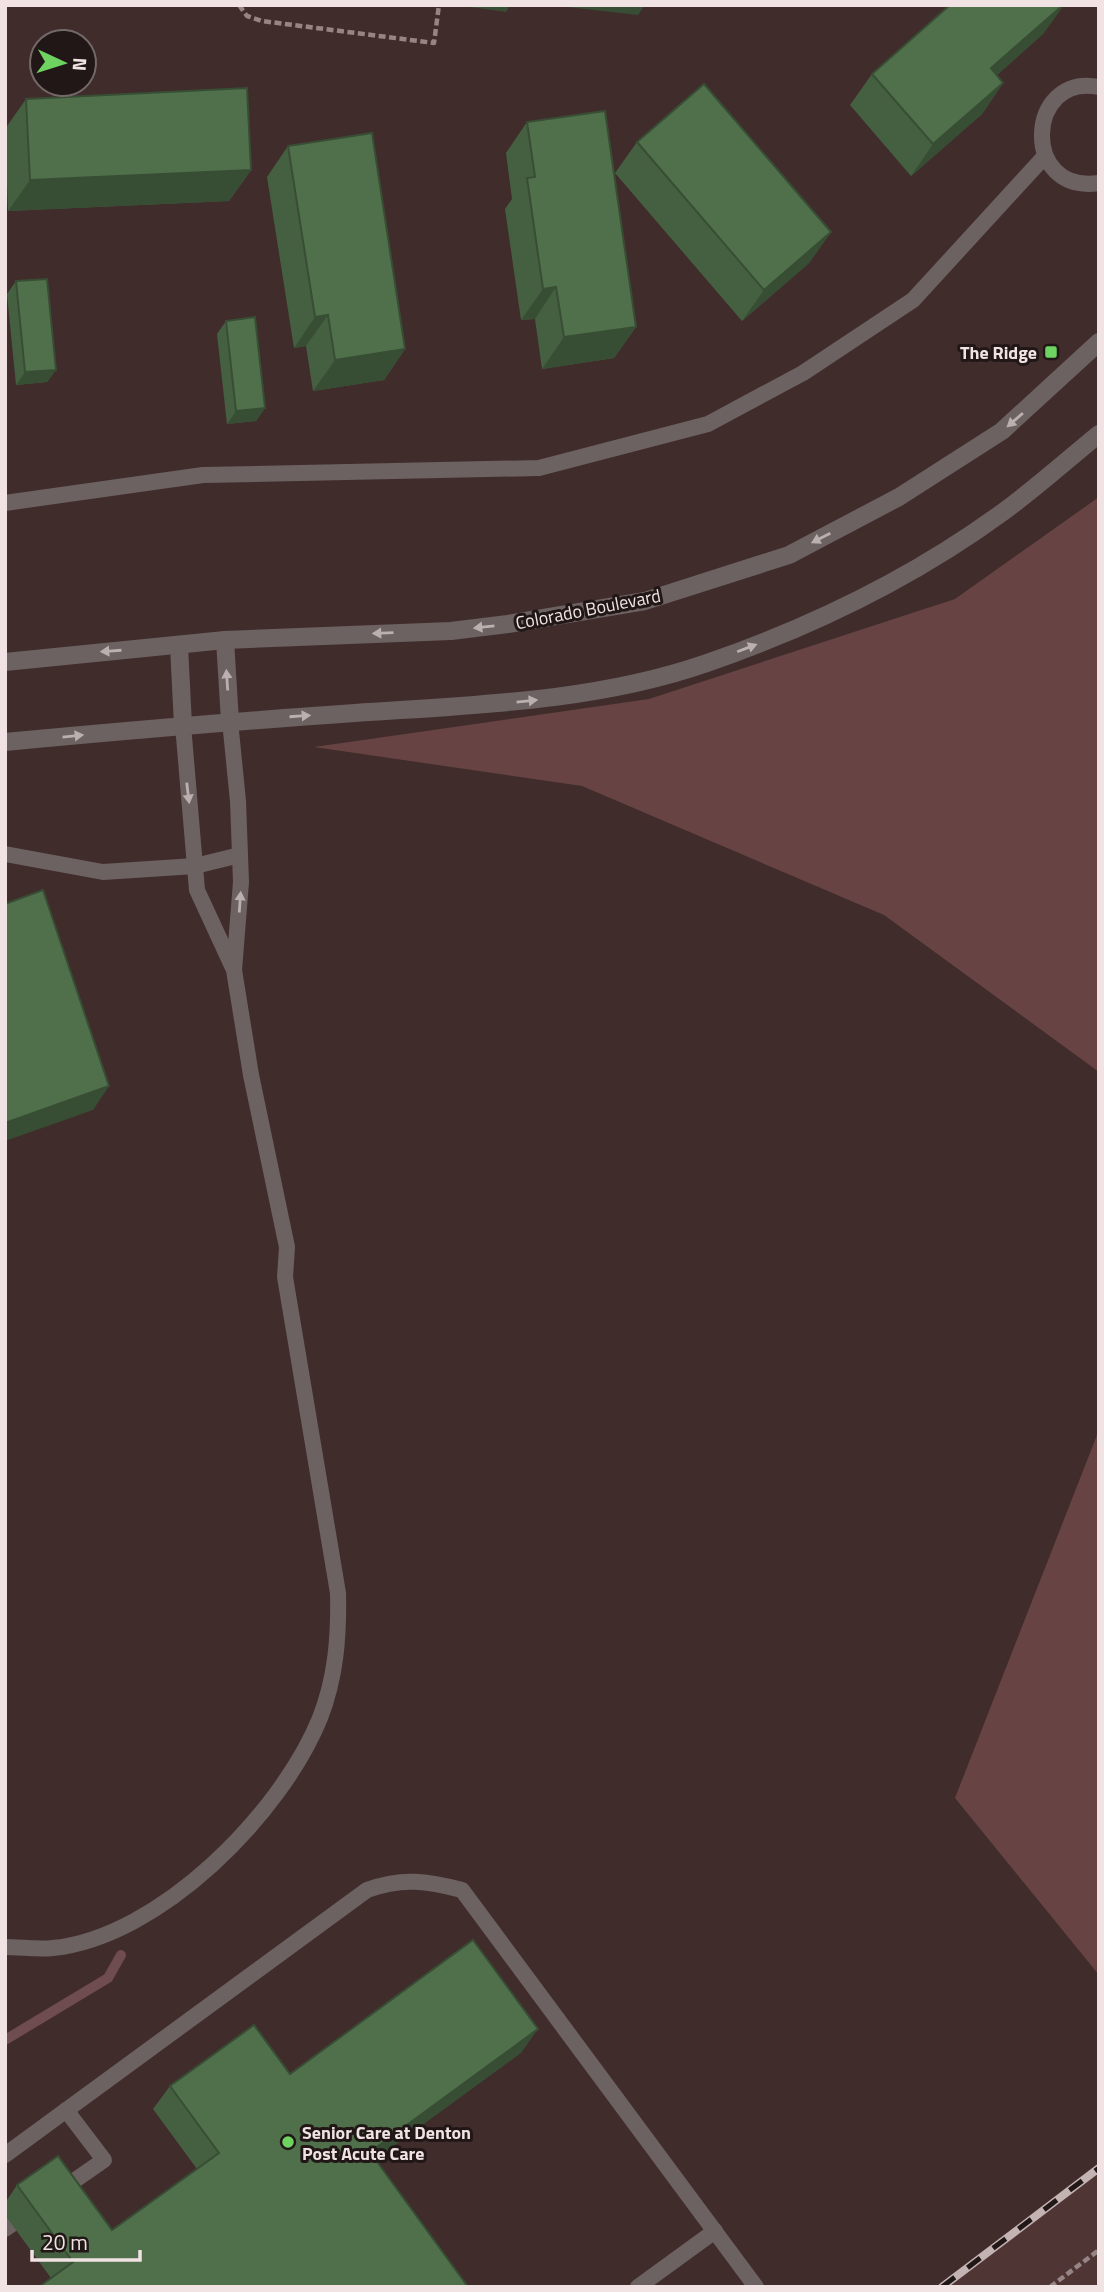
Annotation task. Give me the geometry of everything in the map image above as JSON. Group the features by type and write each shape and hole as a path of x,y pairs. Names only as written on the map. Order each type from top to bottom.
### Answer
{"street":[{"name":"Colorado Boulevard","path":"5,663 225,640 451,631 645,601 789,555 899,497 1002,431 1099,342"},
{"path":"5,742 183,724 533,701 628,683 705,664 806,625 916,568 1003,512 1099,435"},
{"path":"225,640 230,721"},
{"path":"179,646 183,724"}],"lane":[{"path":"1099,87 1074,88 1060,96 1049,108 1042,123 1040,140 1045,156 1066,178 1080,184 1099,183"},
{"path":"5,503 203,475 539,468 708,424 803,373 913,300 1045,156"},
{"path":"5,1947 54,1948 115,1931 181,1893 230,1847 283,1784 320,1717 332,1677 339,1631 338,1593 285,1278 287,1247 251,1075 234,970 241,882 230,721"},
{"path":"183,724 197,890 234,970"},
{"path":"5,854 103,872 195,866 240,855"},
{"path":"5,2155 367,1890 392,1881 424,1880 463,1890 756,2287"},
{"path":"5,2229 104,2160 66,2110"},
{"path":"638,2287 715,2231"}],"path":[{"path":"239,5 247,16 262,21 434,43 439,5"},
{"path":"1050,2287 1099,2250"}],"shaded area":[{"path":"1099,497 1099,1072 884,915 582,786 314,747 649,699 955,599"},
{"path":"1099,1430 1099,1975 955,1798"},
{"path":"1099,2168 1099,2287 942,2287"}],"building":[{"path":"950,5 1063,5 991,68 1003,83 933,144 872,74"},
{"path":"704,84 831,232 764,290 637,142"},
{"path":"247,88 251,170 30,180 26,99 98,98 98,95"},
{"path":"605,111 636,327 564,337 556,287 543,289 527,178 535,177 527,122"},
{"path":"372,133 405,349 335,360 328,315 315,317 288,146"},
{"path":"47,279 56,370 25,372 16,281"},
{"path":"255,317 265,408 236,411 226,321"},
{"path":"43,890 109,1086 5,1123 5,904"},
{"name":"Senior Care at Denton Post Acute Care","path":"473,1940 538,2029 370,2152 468,2287 39,2287 73,2262 17,2185 58,2156 112,2230 219,2153 170,2086 254,2025 290,2074"}],"waterway":[{"path":"5,2040 108,1978 121,1955"}],"railway":[{"path":"942,2287 1099,2168"}],"place":[{"name":"The Ridge","path":"1051,352"},
{"name":"Senior Care at Denton Post Acute Care","path":"288,2142"}]}
